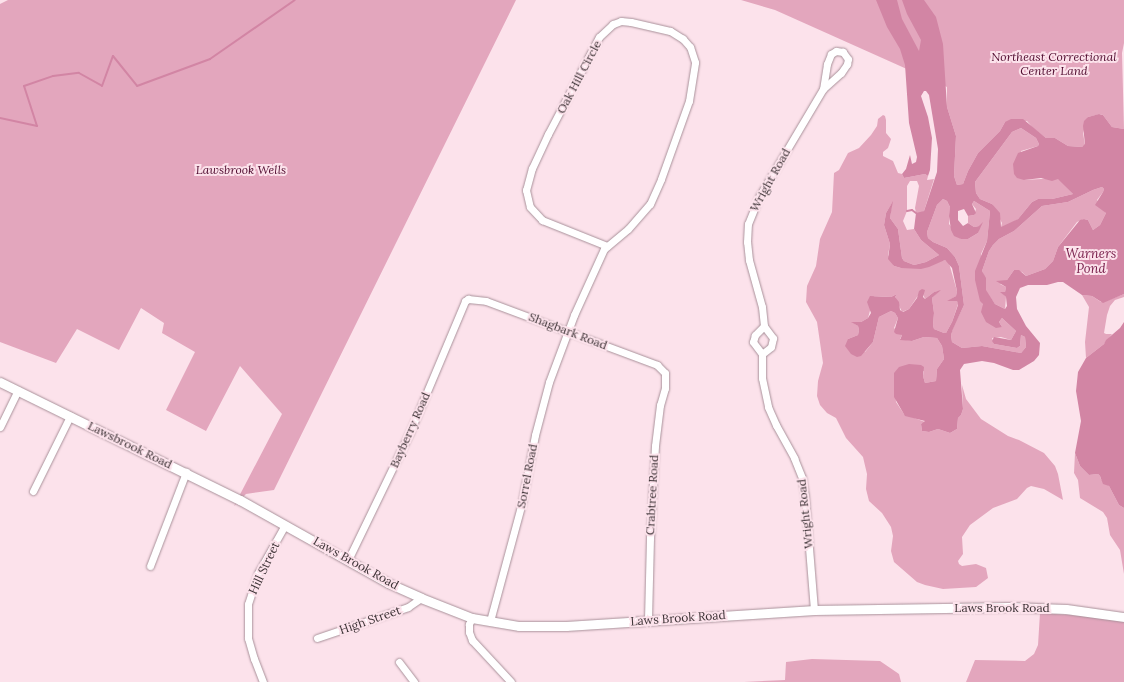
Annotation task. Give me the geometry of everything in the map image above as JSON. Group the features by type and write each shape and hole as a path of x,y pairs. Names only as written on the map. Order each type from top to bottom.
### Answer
{"street":[{"name":"Oak Hill Circle","path":"568,332 592,273 607,246 628,229 650,204 689,101 695,62 690,47 683,39 670,31 621,21 613,24 599,37 548,134 532,168 526,190 530,207 542,220 607,246"},
{"name":"Wright Road","path":"762,354 771,347 773,341 772,335 764,326 762,307 747,250 748,224 760,195 823,89 845,69 848,59 843,52 836,51 831,54 827,64 823,89"},
{"name":"Shagbark Road","path":"468,299 486,301 657,365 664,371"},
{"name":"Bayberry Road","path":"348,560 410,432 460,312 465,301 468,299"},
{"name":"Wright Road","path":"764,326 754,338 755,345 762,354 762,378 768,407 794,458 804,488 814,610"},
{"name":"Sorrel Road","path":"490,621 517,525 535,435 549,382 568,332"},
{"name":"Crabtree Road","path":"648,620 650,538 655,446 660,405 665,388 664,371"},
{"name":"Lawsbrook Road","path":"0,382 186,472 259,510"},
{"path":"0,427 18,390"},
{"path":"33,491 70,416"},
{"path":"150,566 186,472"},
{"name":"Laws Brook Road","path":"259,510 348,560 421,598 472,618 490,621 539,627 814,610 1035,607 1072,609 1124,617"},
{"name":"Hill Street","path":"263,682 248,638 248,604 258,573 285,525"},
{"name":"High Street","path":"317,638 408,607 421,598"},
{"path":"472,618 469,624 469,632 472,640 510,682"},
{"path":"399,662 414,682"}],"green space":[{"name":"Lawsbrook Wells","path":"8,0 516,0 274,490 246,494 234,506 282,414 240,366 206,431 166,410 195,352 162,333 164,323 141,308 119,350 77,329 56,363 0,342 0,4"},
{"name":"Northeast Correctional Center Land","path":"741,0 1124,0 1124,43 1122,53 1124,129 1112,127 1103,115 1100,114 1088,117 1083,133 1085,145 1082,147 1068,146 1055,138 1046,138 1033,128 1027,121 1005,122 1000,131 978,153 963,184 957,185 954,176 956,136 947,107 947,87 775,10"},
{"path":"883,115 885,116 886,120 886,133 891,139 888,148 883,152 883,156 893,161 898,173 902,174 904,178 925,174 928,176 927,180 934,179 924,211 921,213 916,213 915,208 919,186 917,181 910,181 907,186 907,211 903,221 907,230 914,229 921,240 939,255 926,262 914,265 904,261 902,258 898,229 890,218 892,203 886,213 884,225 890,244 888,255 894,266 901,268 914,268 945,260 949,263 957,291 956,296 948,301 957,301 958,304 952,322 946,333 944,333 934,329 933,325 934,313 932,298 939,291 934,292 925,299 923,294 919,294 909,309 902,312 895,297 897,294 891,297 874,296 868,318 861,322 852,322 858,326 858,335 848,339 865,352 873,342 879,317 891,311 895,313 898,318 894,328 902,335 900,339 912,341 924,337 937,338 942,346 944,359 937,369 936,381 925,383 923,376 924,371 894,373 896,402 904,414 925,422 921,424 922,431 929,432 938,429 950,433 957,429 958,418 963,409 962,385 966,399 981,419 1008,436 1044,453 1055,466 1058,474 1063,500 1044,489 1031,486 1027,488 1017,499 993,508 970,525 962,537 963,554 958,561 962,566 976,564 986,568 988,578 976,587 943,589 925,585 917,582 894,562 891,551 893,536 891,527 882,513 869,501 866,489 867,474 863,457 846,438 836,418 827,413 820,405 817,396 818,381 823,363 817,322 806,302 807,286 816,266 820,239 832,212 834,173 839,170 848,153 859,148 871,135 877,126 878,119"},
{"path":"1021,128 1036,138 1039,144 1038,146 1021,151 1024,180 1058,178 1073,194 1052,199 1038,199 1032,202 1018,219 1004,228 1001,227 1002,223 992,204 980,199 976,193 975,182 1012,132"},
{"path":"1102,187 1104,189 1103,192 1097,200 1106,213 1100,225 1093,230 1088,220 1084,219 1077,222 1058,247 1053,261 1045,269 1026,276 1022,272 1014,270 1007,280 1000,284 1006,287 1005,292 1001,292 1006,297 1005,309 995,304 985,290 986,281 982,271 989,251 993,245 999,239 1014,231 1042,206 1068,202"},
{"path":"943,199 947,201 950,207 949,224 961,239 968,239 978,233 979,226 974,227 968,223 968,216 974,215 976,209 972,204 974,201 990,211 987,241 981,254 983,307 986,321 1002,327 999,322 1002,318 1016,331 1011,340 1001,337 992,338 994,344 1017,348 1020,346 1021,335 1025,337 1026,347 1021,353 982,346 962,348 952,342 951,335 953,328 964,305 959,266 955,257 947,248 933,242 928,238 927,232 937,205"},
{"path":"1124,294 1124,297 1115,300 1110,306 1107,315 1104,333 1112,334 1104,344 1086,358 1085,342 1089,307 1082,295 1092,296 1101,302"},
{"path":"1075,453 1080,466 1089,475 1098,474 1109,486 1119,505 1124,508 1124,574 1120,550 1110,535 1107,518 1103,512 1080,498 1078,480 1074,473"},
{"path":"1040,613 1099,617 1124,621 1124,682 966,682 975,660 1025,661 1034,654 1038,645"},
{"path":"812,659 880,661 899,674 901,682 744,682 785,680 786,662"}],"water":[{"name":"Warners Pond","path":"876,0 897,0 902,19 919,51 921,40 907,14 902,0 924,0 936,17 943,44 947,107 956,136 954,176 957,185 963,184 978,153 1000,131 1005,122 1011,119 1023,119 1046,138 1055,138 1068,146 1082,147 1085,144 1083,126 1084,121 1088,117 1099,114 1103,115 1112,127 1124,129 1124,294 1103,303 1092,296 1082,295 1063,282 1047,285 1028,285 1020,288 1016,297 1017,309 1026,326 1040,343 1039,355 1034,361 1019,370 1013,370 994,363 982,361 964,364 960,370 963,409 958,418 957,429 950,433 938,429 929,432 922,431 921,424 925,421 905,416 894,397 894,373 899,367 909,364 921,365 924,367 923,376 925,383 936,381 937,369 944,359 942,346 937,338 924,337 912,341 900,340 902,335 894,332 898,318 895,313 891,311 879,317 873,342 861,356 857,357 851,354 845,346 848,339 858,335 858,326 851,322 861,322 868,318 871,313 867,302 870,296 891,297 897,294 895,297 899,302 900,310 903,312 909,309 917,298 919,291 922,289 925,290 923,297 925,299 934,292 941,290 932,298 934,313 933,325 934,329 944,333 946,333 952,322 958,305 957,301 947,301 956,296 957,291 952,268 945,260 921,269 901,268 894,266 888,259 890,244 884,225 886,213 893,201 890,218 898,229 902,258 904,261 914,265 926,262 939,255 921,240 914,229 916,213 924,211 937,172 938,149 929,95 926,91 924,91 921,96 928,117 932,138 930,170 928,176 925,174 904,178 902,174 906,169 910,155 912,164 916,162 917,157 909,123 905,65 900,49 887,27","holes":["1021,128 1036,138 1039,144 1038,146 1018,153 1013,164 1014,174 1017,178 1024,180 1041,178 1052,181 1058,179 1073,194 1052,199 1038,199 1032,202 1018,219 1001,227 1000,213 992,204 980,199 976,193 975,182 1012,132","1102,187 1104,189 1095,205 1106,213 1100,225 1093,230 1088,220 1080,220 1058,247 1053,261 1045,269 1026,276 1019,270 1014,270 1007,280 996,281 1006,287 1005,292 1000,292 1006,297 1007,306 1005,309 995,304 986,290 986,278 982,271 989,251 993,245 999,239 1014,231 1042,206 1068,202","943,199 947,201 950,207 949,216 951,230 954,236 961,239 968,239 978,233 983,222 979,226 974,227 968,223 963,226 958,220 958,211 964,209 968,216 974,215 976,213 972,204 974,201 990,211 987,241 975,271 975,280 980,301 983,304 981,312 986,322 996,328 1002,327 999,322 1002,318 1016,331 1011,340 994,337 992,341 994,344 1017,348 1020,346 1021,335 1025,337 1026,347 1021,353 982,346 962,348 952,342 951,335 964,305 959,266 955,257 947,248 933,242 928,238 927,232 937,205"]},
{"path":"1124,322 1124,508 1119,505 1109,486 1103,484 1098,474 1089,475 1080,466 1075,453 1081,421 1076,391 1078,372 1086,358 1104,344 1106,340 1120,328"}],"waterway":[{"path":"0,118 37,126 24,86 53,76 79,73 102,86 113,56 137,86 210,59 295,0"},
{"path":"907,211 912,210 916,213"}]}
